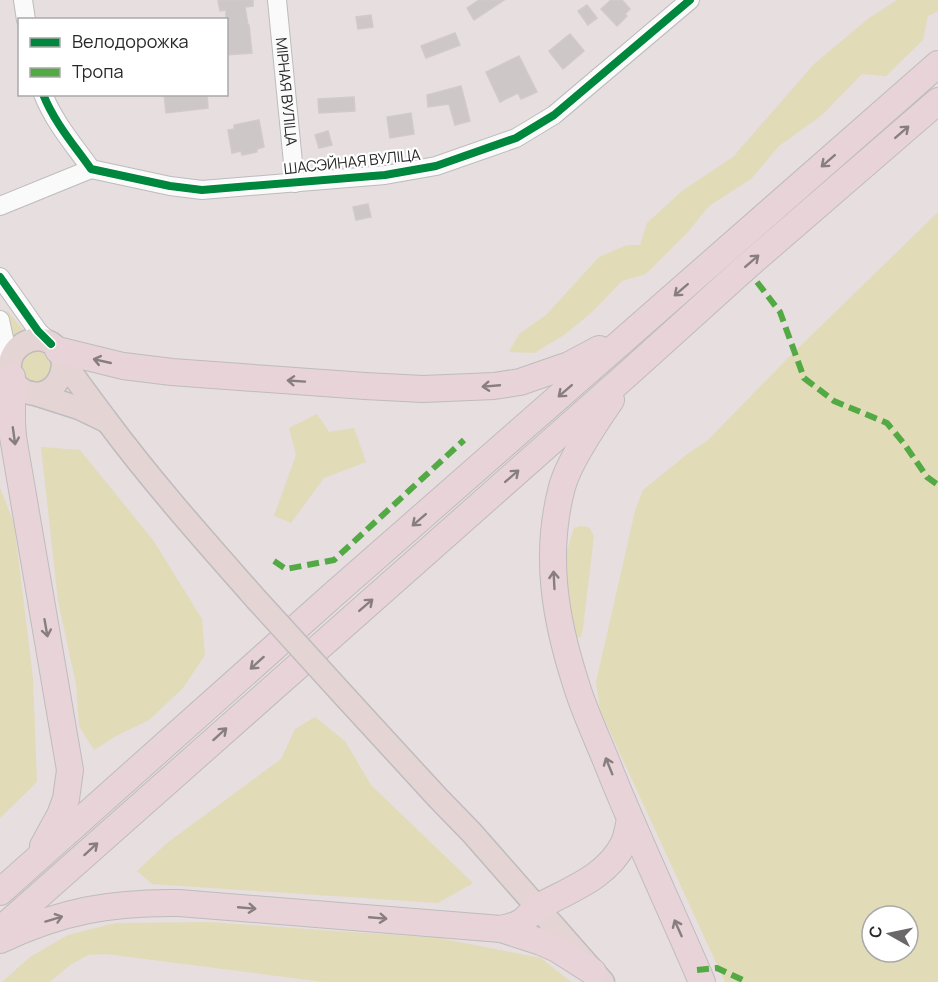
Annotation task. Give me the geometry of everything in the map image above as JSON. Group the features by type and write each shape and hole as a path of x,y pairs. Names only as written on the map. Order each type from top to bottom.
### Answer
{"highway":[{"path":"0,892 334,594 938,64"},
{"path":"0,930 745,268 937,102"},
{"path":"58,352 123,366 172,372 423,389 494,386 520,382 569,365 640,325"},
{"path":"631,371 595,423 571,465 563,485 553,540 555,601 576,686 630,820 702,982"},
{"path":"11,372 13,437 69,770 66,800 34,862"},
{"path":"501,929 514,926 523,921 537,907 586,883 618,853 625,840 630,820"},
{"path":"0,940 25,928 60,916 99,907 150,903 219,905 501,929 557,949 598,977"}],"main road":[{"path":"108,423 79,408 19,387 11,372 13,354 19,346 36,339 58,352 108,423 256,599 472,833 598,977"},
{"path":"32,393 40,394 50,390 58,383 63,373 58,352"}],"street":[{"path":"23,0 26,18"},
{"name":"МІРНАЯ ВУЛІЦА","path":"278,0 295,183"},
{"name":"ШАСЭЙНАЯ ВУЛІЦА","path":"91,169 170,186 202,190 386,175 436,166 516,138 554,115 690,0"},
{"path":"0,206 91,169 61,129 44,96"},
{"path":"0,277 31,322 58,352"},
{"path":"0,320 11,372"}],"shaded area":[{"path":"897,0 938,0 938,11 928,16 923,40 886,76 862,74 822,115 779,146 751,179 709,206 688,232 646,274 622,281 591,313 564,335 534,353 509,352 519,334 546,315 599,257 627,245 640,245 647,223 682,191 733,157 813,65 869,18"},
{"path":"938,212 938,982 725,982 600,710 596,682 635,511 643,490 707,441 787,359"},
{"path":"7,310 24,331 13,337"},
{"path":"32,348 48,351 55,370 41,385 26,382 19,360"},
{"path":"317,414 329,432 354,428 366,462 324,478 291,523 274,516 296,455 289,428"},
{"path":"41,447 80,450 153,540 202,619 205,655 183,688 149,720 94,750 79,726 76,684 58,601"},
{"path":"0,488 14,523 33,678 37,782 0,818"},
{"path":"589,527 594,536 583,628 581,637 576,638 573,634 566,581 566,554 574,528"},
{"path":"315,717 345,741 371,785 473,883 438,903 152,884 137,871 167,843 281,759 295,729"},
{"path":"208,922 439,938 541,958 571,982 323,982 106,954 88,955 70,965 50,982 2,982 30,957 68,935 115,923"}],"building":[{"path":"218,0 253,0 253,6 245,7 252,53 228,55 228,18 226,18 226,10 220,11"},
{"path":"479,0 504,0 474,20 467,8"},
{"path":"611,0 622,0 630,9 625,14 627,16 617,26 601,9"},
{"path":"587,5 597,18 588,25 578,11"},
{"path":"371,15 373,27 358,29 356,17"},
{"path":"455,33 460,45 426,58 421,46"},
{"path":"570,34 584,51 563,69 549,51"},
{"path":"519,56 537,92 521,99 518,93 500,102 486,72"},
{"path":"461,86 470,121 455,125 449,104 428,107 427,95"},
{"path":"164,96 207,96 208,108 166,113"},
{"path":"354,97 355,111 319,113 318,99"},
{"path":"411,113 414,134 390,138 387,117"},
{"path":"259,120 264,147 257,149 257,152 242,155 241,151 232,153 228,130 234,129 234,125"},
{"path":"328,131 332,145 319,148 315,135"},
{"path":"368,204 371,217 356,220 353,207"}],"marked path":[{"path":"757,282 780,312 804,378 834,401 887,423 927,477 938,485"},
{"path":"274,561 286,569 334,560 464,440"},
{"path":"697,970 717,968 747,982"}],"cycle path":[{"path":"44,96 59,124 91,169 170,186 202,190 385,175 436,166 516,138 554,115 690,0"},
{"path":"0,277 38,331 51,344"}]}
